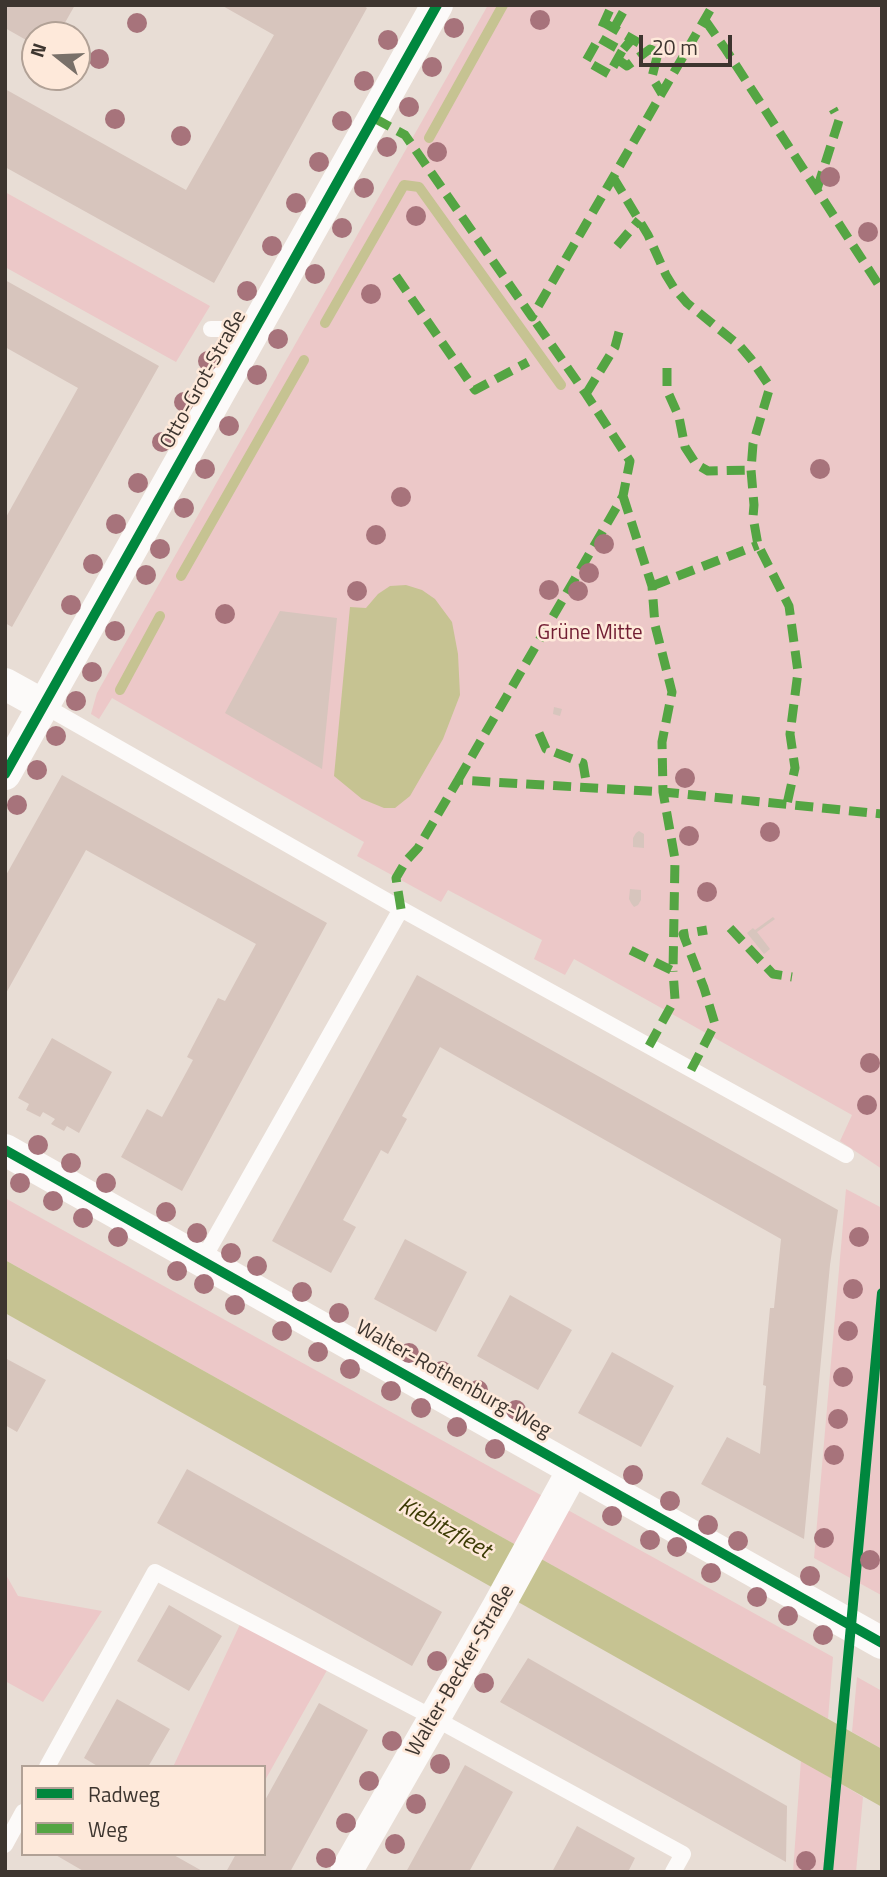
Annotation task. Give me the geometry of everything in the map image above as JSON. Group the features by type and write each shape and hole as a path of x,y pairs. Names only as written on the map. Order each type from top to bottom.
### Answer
{"street":[{"name":"Otto-Grot-Straße","path":"5,774 437,5"},
{"path":"5,684 43,705"},
{"name":"Walter-Rothenburg-Weg","path":"5,1150 882,1643"},
{"name":"Walter-Becker-Straße","path":"346,1872 498,1607 573,1469"}],"lane":[{"path":"211,328 255,330"},
{"path":"43,705 401,909 846,1155"},
{"path":"202,1261 401,909"},
{"path":"48,1765 155,1572 434,1718 683,1854 673,1872"},
{"path":"5,1844 21,1816"}],"green space":[{"name":"Grüne Mitte","path":"488,5 882,5 882,1169 840,1141 852,1115 574,959 565,975 534,959 542,940 448,890 441,902 357,856 364,842 112,698 99,719 91,714 97,693"},
{"path":"5,192 210,306 176,362 5,267"},
{"path":"846,1189 882,1208 881,1595 814,1558"},
{"path":"5,1198 833,1657 828,1719 5,1260"},
{"path":"5,1573 18,1596 102,1611 43,1702 5,1681"},
{"path":"243,1618 330,1665 266,1778 266,1765 174,1765"},
{"path":"857,1677 882,1691 882,1749 852,1732"},
{"path":"801,1760 863,1797 856,1872 793,1872"}],"water":[{"path":"406,585 422,590 435,599 452,622 458,654 460,695 443,739 410,796 395,808 384,808 362,799 334,776 350,607 366,608 378,594 390,586"},
{"name":"Kiebitzfleet","path":"5,1260 882,1749 882,1807 5,1313"}],"building":[{"path":"5,5 75,5 66,21 21,21 21,37 5,28"},
{"path":"221,5 362,5 367,8 214,283 5,167 5,89 186,190 274,35"},
{"path":"5,280 159,366 12,627 5,623 5,519 78,388 5,347"},
{"path":"280,611 337,618 322,769 225,713"},
{"path":"554,707 562,709 560,716 553,714"},
{"path":"62,775 327,923 182,1191 121,1157 147,1109 162,1117 193,1060 187,1057 218,998 225,1001 256,944 86,850 5,995 5,877"},
{"path":"639,831 644,834 644,848 633,847 633,838"},
{"path":"630,889 641,890 641,900 634,907 629,899"},
{"path":"773,917 775,919 757,932 770,949 764,954 747,933"},
{"path":"417,975 838,1210 830,1265 804,1539 701,1484 727,1437 760,1454 770,1308 774,1308 781,1239 440,1047 402,1116 407,1119 388,1154 381,1150 343,1220 356,1227 331,1273 272,1241"},
{"path":"52,1038 112,1072 79,1133 67,1126 64,1131 51,1124 55,1119 43,1112 40,1117 26,1110 29,1104 18,1098"},
{"path":"405,1239 467,1272 436,1332 374,1299"},
{"path":"510,1295 572,1330 538,1390 477,1356"},
{"path":"612,1352 674,1386 641,1447 578,1413"},
{"path":"5,1358 46,1380 17,1432 5,1425"},
{"path":"187,1469 442,1612 412,1666 157,1523"},
{"path":"169,1605 222,1636 189,1691 137,1661"},
{"path":"528,1658 787,1806 786,1862 500,1702"},
{"path":"117,1699 170,1729 149,1765 96,1765 84,1758"},
{"path":"319,1703 368,1730 290,1872 226,1872 235,1856 266,1856 266,1798"},
{"path":"465,1765 513,1792 469,1872 406,1872"},
{"path":"577,1826 635,1858 628,1872 552,1872"},
{"path":"57,1856 176,1856 204,1872 85,1872"}],"waterway":[{"path":"429,138 503,5"},
{"path":"325,323 404,185 419,187 561,385"},
{"path":"181,576 304,360"},
{"path":"120,690 160,616"}],"marked path":[{"path":"602,27 612,5"},
{"path":"614,28 627,5"},
{"path":"374,118 405,135 532,317 713,5"},
{"path":"705,20 882,290"},
{"path":"603,22 639,43"},
{"path":"622,51 609,74 586,61 599,38 622,51 632,39"},
{"path":"617,59 627,66 650,49 658,53 652,77 662,94"},
{"path":"817,189 839,120 833,109"},
{"path":"613,177 648,235 674,288 687,303 740,346 768,384 769,390 753,444 753,517 758,545 789,606 798,672 790,734 795,768 787,804"},
{"path":"617,246 639,220"},
{"path":"396,276 475,390 528,362"},
{"path":"458,780 623,496 630,461 532,317"},
{"path":"586,394 615,347 619,332"},
{"path":"667,368 667,390 679,417 685,447 696,464 708,471 751,470"},
{"path":"623,496 652,586 655,625 672,692 662,742 663,792 675,859 673,971 626,948"},
{"path":"652,586 758,545"},
{"path":"539,733 546,749 583,763 587,787"},
{"path":"401,909 396,878 418,848 458,780 663,792 882,814"},
{"path":"730,928 773,974 792,977"},
{"path":"691,1070 715,1024 683,934 707,930"},
{"path":"649,1046 675,999 673,971"}],"cycle path":[{"path":"5,774 437,5"},
{"path":"5,1150 882,1643"},
{"path":"828,1872 882,1293"}]}
